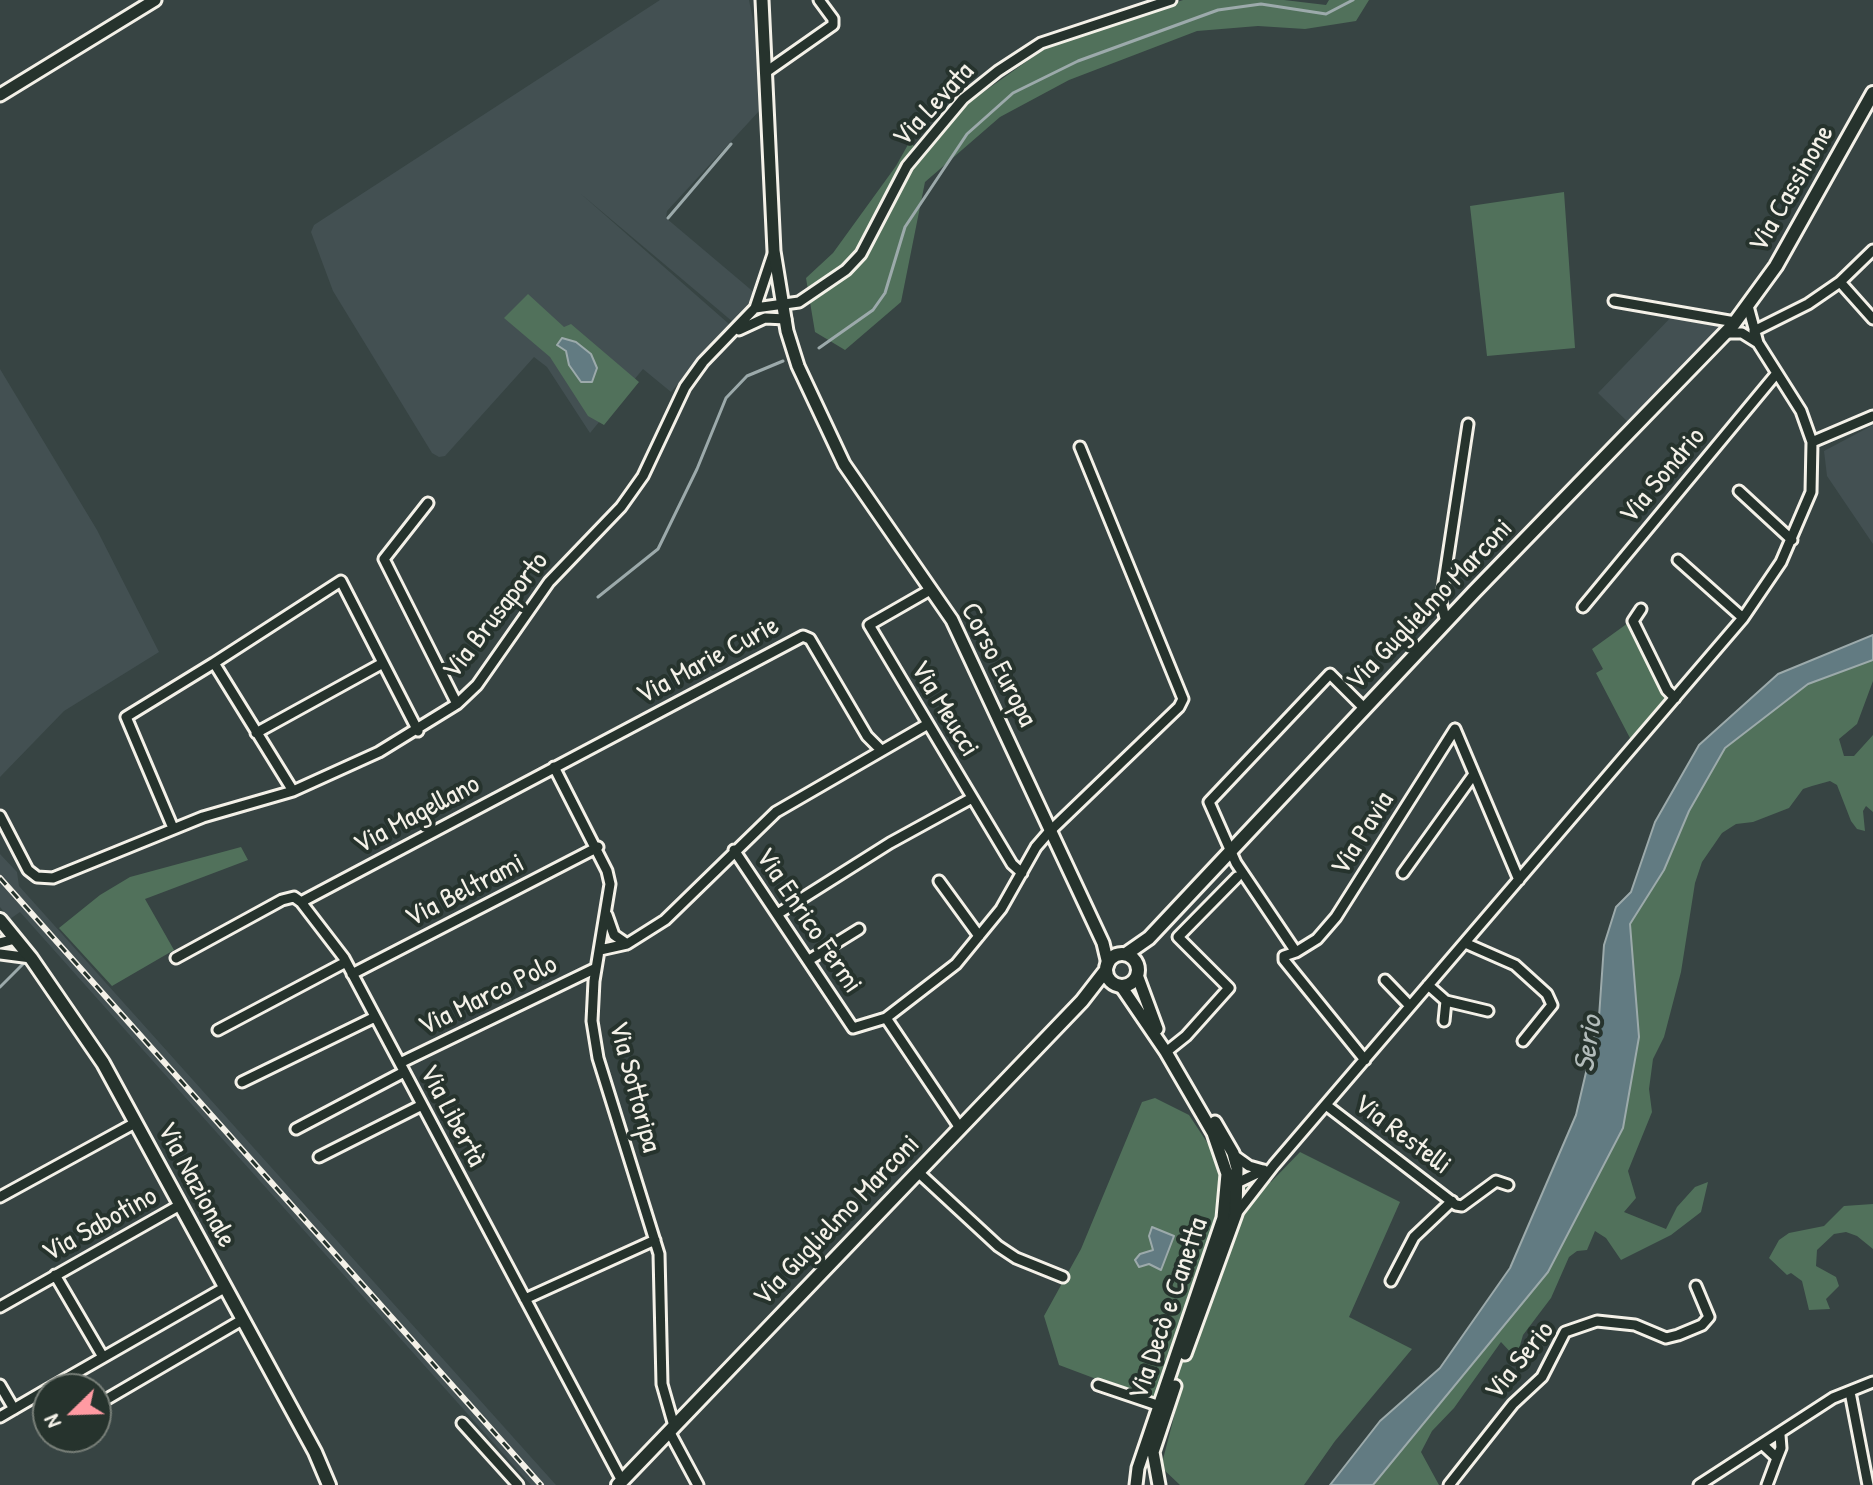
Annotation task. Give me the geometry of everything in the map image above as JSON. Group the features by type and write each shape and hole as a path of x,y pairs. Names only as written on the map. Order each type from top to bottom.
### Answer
{"main road":[{"name":"Via Cassinone","path":"1748,306 1776,266 1873,93"},
{"name":"Via Guglielmo Marconi","path":"1124,954 1149,938 1229,850 1748,306"},
{"name":"Via Nazionale","path":"0,920 31,958 103,1063 315,1452 329,1485"},
{"name":"Via Guglielmo Marconi","path":"1137,970 1149,938"},
{"path":"1107,967 1124,954"},
{"name":"Corso Europa","path":"1124,954 1137,970"},
{"name":"Via Guglielmo Marconi","path":"620,1483 1091,991 1107,967"},
{"name":"Corso Europa","path":"1107,967 1119,985"},
{"path":"1091,991 1130,984 1137,970"}],"street":[{"path":"0,95 155,0"},
{"name":"Via Brusaporto","path":"762,0 774,251 783,306 798,366 822,424"},
{"path":"766,72 833,25 833,19 819,0"},
{"name":"Via Levata","path":"783,306 807,299 832,282 861,254 907,166 963,99 998,71 1041,43 1171,0"},
{"name":"Via Brusaporto","path":"0,816 28,870 37,877 53,878 173,828 293,791 418,731 457,704 477,685 549,582 621,507 643,476 685,387 703,362 755,308 774,251"},
{"path":"1754,331 1790,316 1840,282 1871,256"},
{"path":"1840,282 1873,319"},
{"path":"1614,301 1735,322"},
{"path":"755,308 783,306"},
{"name":"Via Decò e Canetta","path":"1159,1482 1153,1452 1236,1214 1269,1167 1519,880 1547,852 1743,618 1781,562 1811,492 1812,442 1801,411 1758,343 1748,306"},
{"name":"Via Brusaporto","path":"732,334 765,318 786,319"},
{"path":"1725,333 1742,333 1758,343"},
{"name":"Via Sondrio","path":"1583,607 1777,373"},
{"path":"1812,442 1873,416"},
{"name":"Corso Europa","path":"822,424 844,464 952,620 1103,943 1107,967"},
{"path":"1446,622 1441,602 1468,424"},
{"path":"960,1128 886,1018 956,964 979,936 1049,832 1183,699 1080,447"},
{"path":"1739,491 1792,540"},
{"path":"428,503 384,559 457,704"},
{"path":"1678,560 1743,618"},
{"path":"173,828 126,717 341,581 418,731"},
{"name":"Via Meucci","path":"930,590 869,625 1012,864 1022,873"},
{"path":"1641,609 1633,621 1667,690 1675,698"},
{"name":"Via Marie Curie","path":"554,767 803,636 810,639 867,736 880,749"},
{"path":"214,663 293,791"},
{"path":"256,733 383,663"},
{"path":"1365,709 1330,674 1209,802 1229,850 1296,952 1284,960 1365,1060"},
{"path":"600,950 627,944 665,920 776,812 880,749 928,724"},
{"name":"Via Pavia","path":"1296,952 1317,939 1336,917 1455,729 1474,774"},
{"name":"Via Sottoripa","path":"554,767 598,847 610,884 596,968 592,1021 598,1058 659,1254 662,1384 671,1429 698,1485"},
{"name":"Via Magellano","path":"301,902 554,767"},
{"path":"1403,873 1474,774"},
{"path":"1474,774 1519,880"},
{"path":"779,913 890,843 972,798"},
{"name":"Via Beltrami","path":"352,974 598,847"},
{"name":"Via Enrico Fermi","path":"734,850 853,1028 886,1018"},
{"path":"1166,1052 1186,1036 1229,988 1178,937 1237,877"},
{"path":"939,881 979,936"},
{"path":"176,958 282,900 294,897 301,902"},
{"name":"Via Libertà","path":"301,902 346,962 620,1483"},
{"path":"606,912 614,935 627,944"},
{"path":"809,960 859,929"},
{"path":"0,943 15,939"},
{"path":"0,954 15,939"},
{"name":"Corso Europa","path":"1103,943 1124,954"},
{"path":"1465,943 1515,965 1547,994 1552,1005 1523,1041"},
{"path":"0,954 31,958"},
{"path":"218,1030 346,962"},
{"name":"Via Marco Polo","path":"296,1129 402,1067 596,968"},
{"name":"Corso Europa","path":"1137,970 1166,1052"},
{"path":"1385,980 1410,1006"},
{"name":"Corso Europa","path":"1119,985 1166,1052 1225,1159 1227,1174 1223,1218 1204,1276"},
{"path":"1428,985 1446,1001 1488,1011"},
{"path":"1444,1021 1446,1001"},
{"path":"242,1082 375,1017"},
{"name":"Corso Europa","path":"1193,1098 1209,1112 1233,1153 1237,1183 1236,1214"},
{"path":"319,1157 422,1105"},
{"name":"Via Restelli","path":"1326,1105 1462,1206 1496,1181 1508,1185"},
{"path":"0,1197 135,1123"},
{"path":"1233,1153 1239,1161 1269,1167"},
{"name":"Via Decò e Canetta","path":"1136,1483 1237,1183 1269,1167"},
{"path":"918,1172 998,1246 1016,1258 1063,1277"},
{"name":"Via Restelli","path":"1391,1281 1414,1237 1452,1201"},
{"name":"Via Sabotino","path":"0,1307 180,1205"},
{"path":"525,1299 655,1240"},
{"path":"55,1275 103,1357"},
{"name":"Via Serio","path":"1449,1485 1513,1404 1542,1377 1565,1332 1597,1321 1635,1325 1666,1338 1678,1335 1702,1325 1709,1317 1696,1286"},
{"path":"76,1373 224,1288"},
{"path":"112,1396 242,1320"},
{"path":"1699,1485 1833,1398 1873,1382"},
{"path":"0,1385 14,1409"},
{"path":"1098,1385 1160,1406"},
{"path":"1850,1392 1868,1485"},
{"path":"0,1417 32,1398"},
{"path":"462,1423 518,1485"},
{"path":"1767,1485 1781,1448 1780,1435"},
{"path":"1763,1445 1777,1458"},
{"path":"1136,1483 1145,1474 1159,1482"}],"shaded area":[{"path":"660,0 749,0 755,30 760,110 667,211 666,218 756,294 733,322 581,194 729,324 671,392 643,369 590,433 547,367 534,357 445,456 439,457 432,453 333,291 311,232 314,225"},
{"path":"1675,313 1725,325 1631,425 1598,393"},
{"path":"0,369 97,530 159,652 64,711 0,777"},
{"path":"1873,425 1873,544 1827,476 1824,451"},
{"path":"0,854 17,872 19,886 556,1485 531,1485 20,912 10,919 0,907"}],"green space":[{"path":"1183,0 1284,0 1326,5 1329,0 1369,0 1356,21 1305,29 1258,26 1197,31 1069,80 1000,117 925,182 901,302 845,350 815,332 806,278 833,253 896,166 910,141 921,156 968,103 1047,47"},
{"path":"1564,192 1575,348 1487,356 1470,206"},
{"path":"528,294 564,327 571,324 639,382 604,425 588,416 550,357 504,318"},
{"path":"1628,623 1667,701 1631,740 1596,673 1603,669 1592,649"},
{"path":"1873,660 1873,681 1857,724 1839,739 1844,756 1854,756 1873,735 1873,812 1866,806 1863,811 1865,831 1857,829 1851,821 1837,785 1830,781 1812,786 1803,789 1789,808 1753,822 1736,824 1722,833 1702,862 1695,883 1681,972 1664,1037 1653,1059 1649,1089 1652,1112 1628,1171 1636,1198 1624,1212 1666,1229 1677,1207 1695,1187 1708,1182 1701,1212 1671,1235 1621,1260 1606,1238 1595,1231 1587,1250 1577,1251 1569,1257 1551,1298 1523,1335 1514,1356 1501,1342 1454,1408 1432,1431 1421,1452 1439,1485 1373,1485 1548,1272 1632,949 1630,924 1664,870 1689,811 1725,748 1808,684"},
{"path":"241,847 248,860 145,899 174,950 112,986 59,928 100,895 130,877"},
{"path":"1155,1098 1189,1115 1232,1180 1271,1182 1300,1152 1400,1202 1349,1317 1412,1349 1335,1441 1304,1485 1180,1485 1161,1467 1176,1409 1059,1365 1044,1316 1081,1249 1142,1102"},
{"path":"1873,1204 1873,1249 1857,1236 1846,1232 1834,1234 1817,1250 1816,1266 1836,1277 1839,1286 1826,1299 1830,1309 1809,1310 1802,1281 1791,1273 1787,1275 1769,1258 1779,1240 1789,1233 1824,1226 1844,1206"}],"water":[{"path":"562,338 576,342 591,354 597,368 592,382 581,382 569,365 566,351 557,345"},
{"path":"1873,635 1873,660 1808,684 1725,748 1689,811 1664,870 1630,924 1639,1037 1623,1128 1548,1272 1373,1485 1330,1485 1380,1421 1440,1368 1510,1268 1576,1115 1599,1017 1604,945 1616,907 1631,892 1655,822 1699,745 1778,674"},
{"path":"1152,1227 1174,1236 1161,1270 1149,1264 1139,1267 1135,1260 1140,1254 1153,1250 1149,1236"}],"waterway":[{"path":"819,348 873,310 885,293 905,227 967,134 1013,93 1078,61 1218,10 1261,4 1326,14 1353,0"},
{"path":"668,218 731,144"},
{"path":"598,597 658,549 697,469 726,398 747,376 783,361"},
{"path":"0,987 25,962"}],"railway":[{"path":"0,878 541,1485"}],"water label":[{"name":"Serio","path":"1589,1044"}]}
